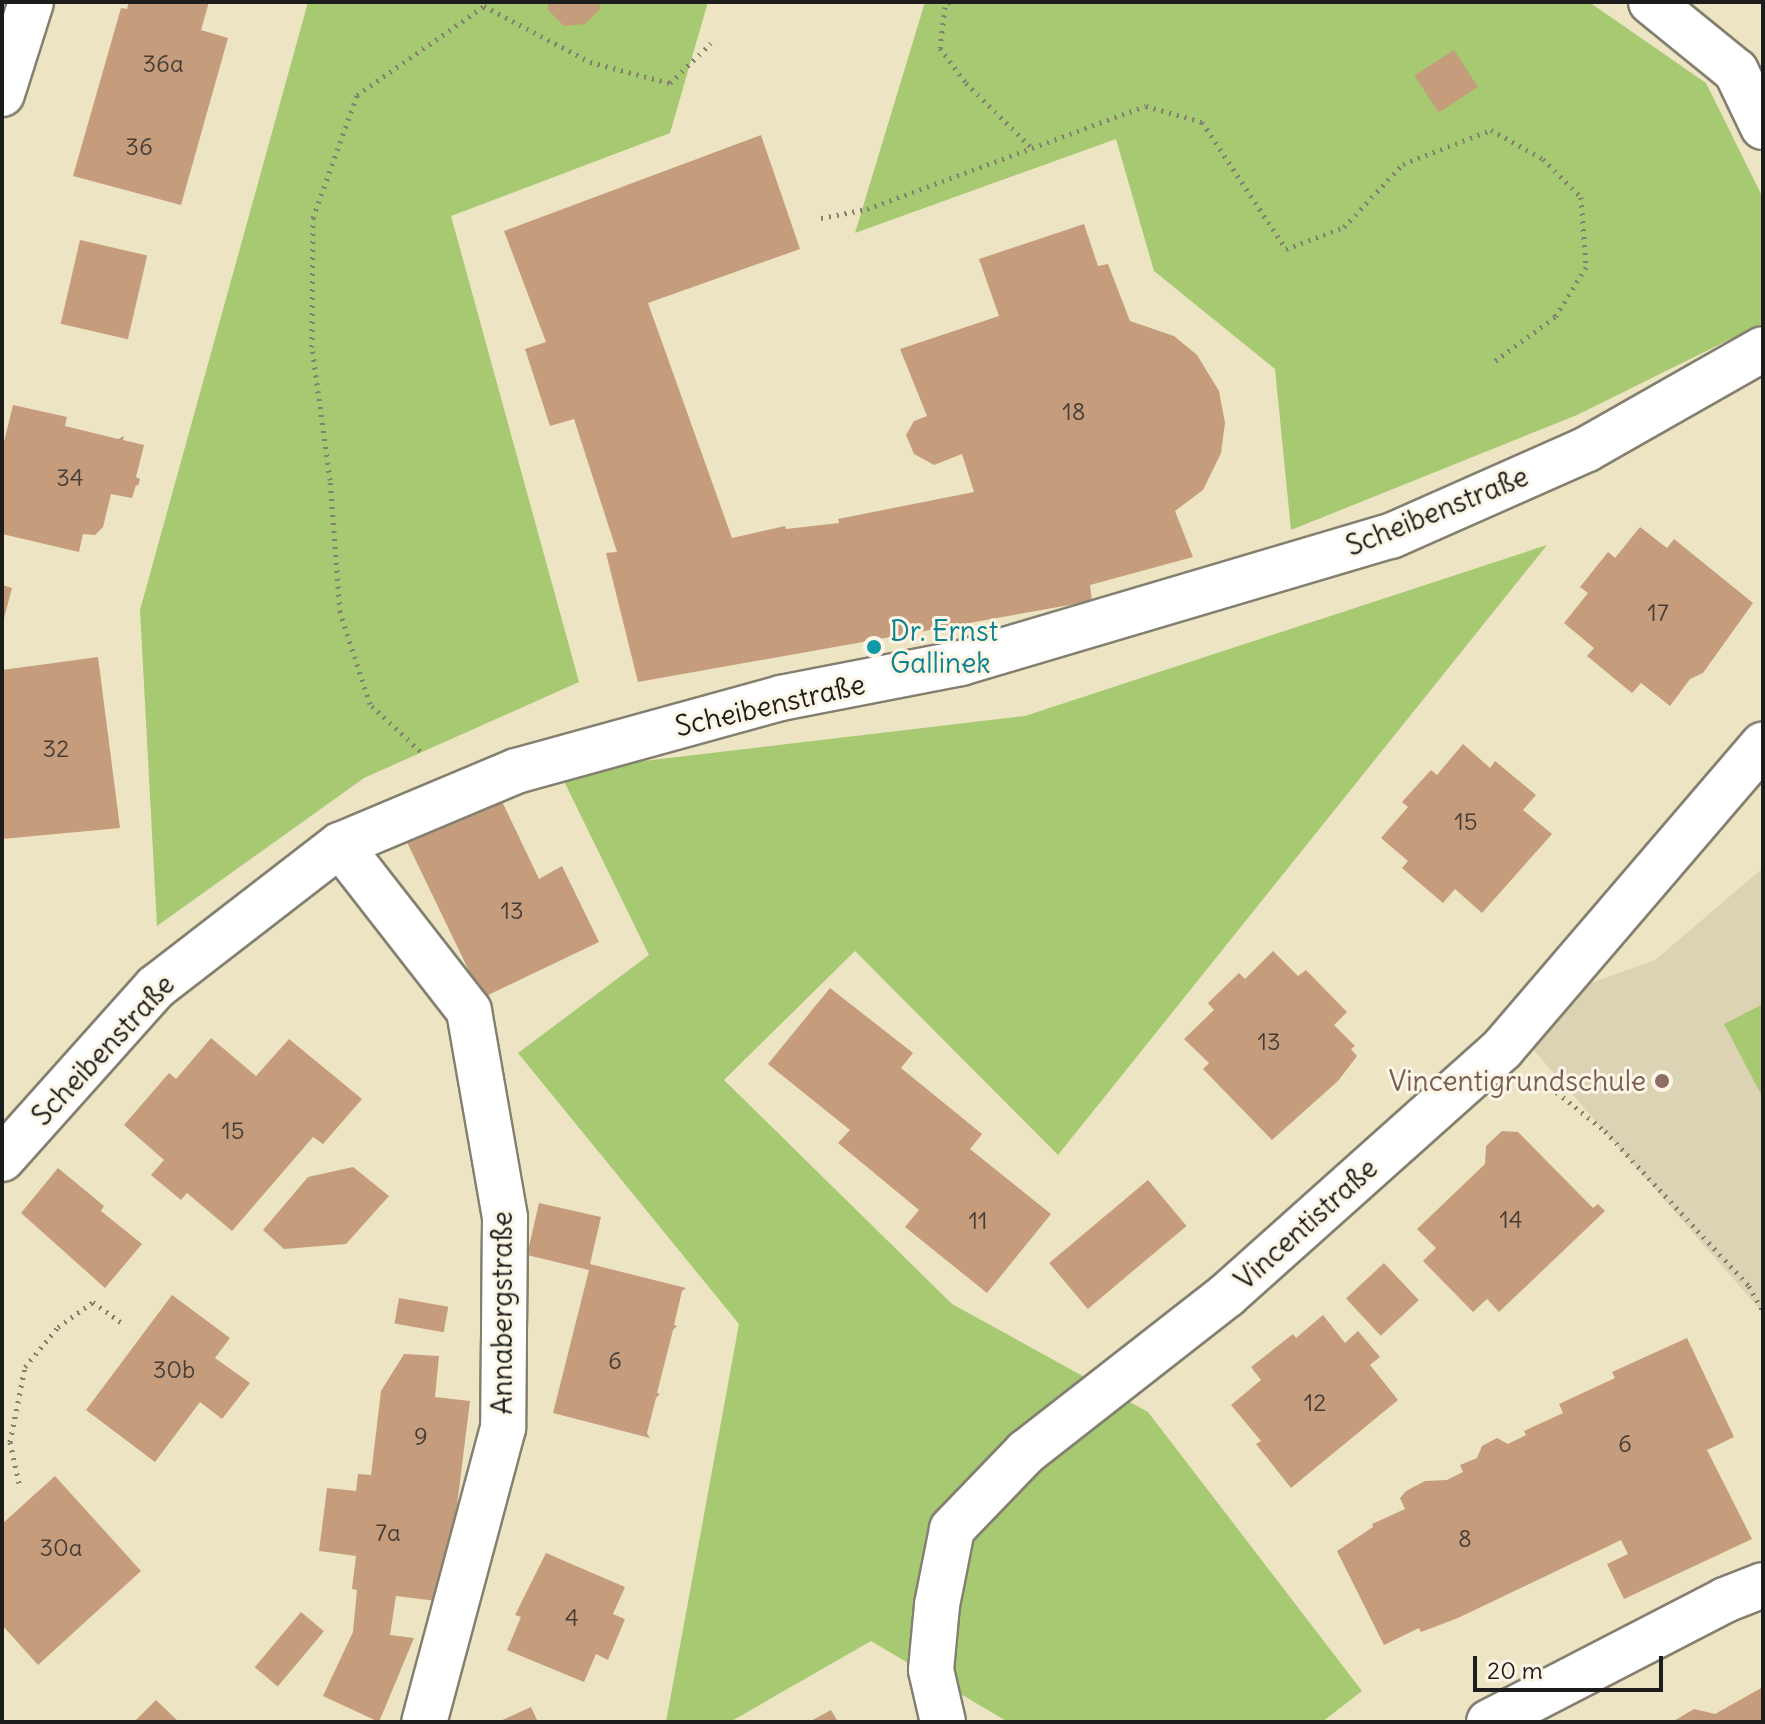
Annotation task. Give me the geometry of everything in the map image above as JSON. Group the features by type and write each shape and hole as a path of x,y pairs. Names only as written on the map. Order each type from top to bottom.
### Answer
{"street":[{"path":"2,94 31,2"},
{"path":"1651,2 1736,71 1763,127"},
{"name":"Scheibenstraße","path":"2,1159 156,987 340,845 462,791 516,771 781,698 961,663 1391,536 1587,449 1763,349"},
{"name":"Vincentistraße","path":"943,1722 931,1670 937,1605 952,1529 1026,1452 1227,1295 1502,1049 1763,744"},
{"name":"Annabergstraße","path":"340,845 469,1011 505,1218 503,1428 424,1722"},
{"path":"1489,1722 1725,1600 1763,1585"}],"path":[{"path":"949,2 945,7 940,48 966,83 1031,147"},
{"path":"462,791 370,704 340,612 330,480 312,347 313,218 357,95 484,6 590,62 670,83 711,43"},
{"path":"821,218 867,209 1146,106 1202,122 1286,249 1344,227 1403,164 1491,130 1543,159 1581,197 1586,267 1555,317 1492,363"},
{"path":"1502,1049 1605,1131 1749,1286 1763,1311"},
{"path":"19,1483 10,1442 25,1367 58,1327 93,1302 125,1325"}],"shaded area":[{"name":"Vincentigrundschule","path":"1763,868 1763,1313 1517,1031 1544,1000 1655,960"}],"green space":[{"path":"308,2 708,2 670,133 451,216 579,682 364,778 157,926 140,610"},
{"path":"925,2 1589,2 1706,83 1763,198 1763,323 1577,415 1291,530 1275,369 1154,271 1116,139 855,233"},
{"path":"1547,545 1058,1155 855,951 724,1080 952,1304 1148,1412 1362,1691 1322,1722 1008,1722 871,1641 730,1722 666,1722 739,1324 518,1053 649,955 559,771 1025,716"},
{"path":"1763,1004 1763,1098 1724,1024"}],"building":[{"path":"129,2 209,2 201,30 228,38 181,205 73,176 121,8 127,9"},
{"path":"548,2 600,2 600,9 585,24 564,26 548,10"},
{"path":"1454,50 1478,87 1439,112 1415,76"},
{"path":"761,135 800,249 648,303 732,538 785,526 786,529 839,523 838,519 974,492 962,454 934,465 914,454 906,435 914,421 927,416 900,349 999,316 979,259 1084,224 1098,266 1108,264 1130,321 1174,336 1197,355 1219,391 1225,423 1221,453 1203,490 1175,511 1193,557 1090,585 1092,601 638,682 606,553 617,552 574,419 550,426 525,349 546,342 504,231"},
{"path":"80,240 147,256 128,339 61,324"},
{"path":"13,405 67,417 65,426 118,439 124,436 123,440 144,445 136,477 140,479 132,498 111,494 103,527 95,535 83,534 79,552 2,534 2,450"},
{"path":"1640,527 1667,548 1674,539 1753,603 1703,673 1690,679 1670,706 1641,683 1632,693 1587,656 1594,648 1564,623 1588,593 1580,587 1608,552 1615,558"},
{"path":"2,585 12,588 3,622 2,622"},
{"path":"98,657 120,828 2,839 2,670"},
{"path":"1463,744 1490,768 1495,761 1536,795 1523,810 1552,834 1482,913 1455,889 1443,903 1402,868 1408,861 1381,838 1408,807 1402,802 1431,770 1437,775"},
{"path":"497,791 539,879 562,866 599,942 482,998 404,836"},
{"path":"1273,951 1298,976 1306,970 1347,1012 1334,1025 1355,1046 1351,1049 1357,1056 1338,1081 1272,1140 1203,1069 1209,1063 1184,1039 1214,1010 1208,1003 1239,973 1245,979"},
{"path":"830,988 913,1053 901,1068 982,1134 970,1149 1051,1214 987,1293 905,1227 919,1210 838,1143 850,1130 768,1064"},
{"path":"211,1038 256,1076 289,1039 362,1099 323,1144 313,1137 232,1231 187,1193 181,1200 151,1175 164,1160 124,1125 169,1073 176,1079"},
{"path":"1502,1131 1518,1132 1593,1208 1598,1204 1605,1211 1499,1312 1487,1299 1473,1312 1423,1261 1436,1248 1417,1229 1485,1164 1486,1146"},
{"path":"353,1167 389,1196 346,1244 284,1249 263,1230 308,1177"},
{"path":"58,1168 104,1206 101,1211 142,1244 105,1288 21,1213"},
{"path":"1148,1180 1187,1226 1088,1309 1049,1263"},
{"path":"539,1203 601,1217 590,1264 686,1288 682,1291 674,1325 677,1326 673,1330 657,1393 660,1394 656,1398 647,1433 650,1438 553,1413 589,1270 527,1255"},
{"path":"1384,1263 1419,1300 1381,1336 1346,1298"},
{"path":"172,1295 230,1338 215,1358 250,1383 222,1419 200,1402 155,1462 86,1410"},
{"path":"399,1298 448,1307 444,1332 394,1324"},
{"path":"1323,1315 1345,1343 1358,1331 1380,1357 1370,1365 1398,1400 1291,1488 1256,1444 1261,1441 1231,1405 1261,1380 1251,1367 1293,1334 1296,1338"},
{"path":"1687,1338 1734,1437 1707,1450 1752,1539 1624,1599 1607,1564 1628,1554 1621,1540 1458,1618 1421,1632 1419,1628 1384,1645 1337,1551 1373,1527 1372,1524 1405,1509 1400,1498 1406,1491 1425,1481 1447,1480 1463,1472 1460,1465 1477,1458 1482,1446 1497,1438 1508,1444 1526,1435 1524,1431 1563,1413 1559,1404 1615,1378 1612,1372"},
{"path":"404,1354 439,1356 435,1397 470,1401 445,1602 396,1596 390,1635 414,1638 379,1722 323,1696 353,1632 357,1590 352,1589 356,1556 319,1551 327,1488 356,1491 358,1474 371,1475 381,1391"},
{"path":"55,1476 141,1571 38,1665 2,1625 2,1524"},
{"path":"546,1553 625,1587 613,1614 625,1619 608,1660 596,1654 584,1682 507,1650 521,1617 515,1615"},
{"path":"301,1612 324,1631 278,1686 255,1667"},
{"path":"1763,1687 1763,1722 1672,1722 1694,1709 1715,1714"},
{"path":"156,1700 179,1722 134,1722"},
{"path":"531,1707 538,1722 498,1722"},
{"path":"831,1710 838,1722 809,1722"}],"place":[{"name":"Dr. Ernst Gallinek","path":"874,647"},
{"name":"Vincentigrundschule","path":"1662,1081"}]}
